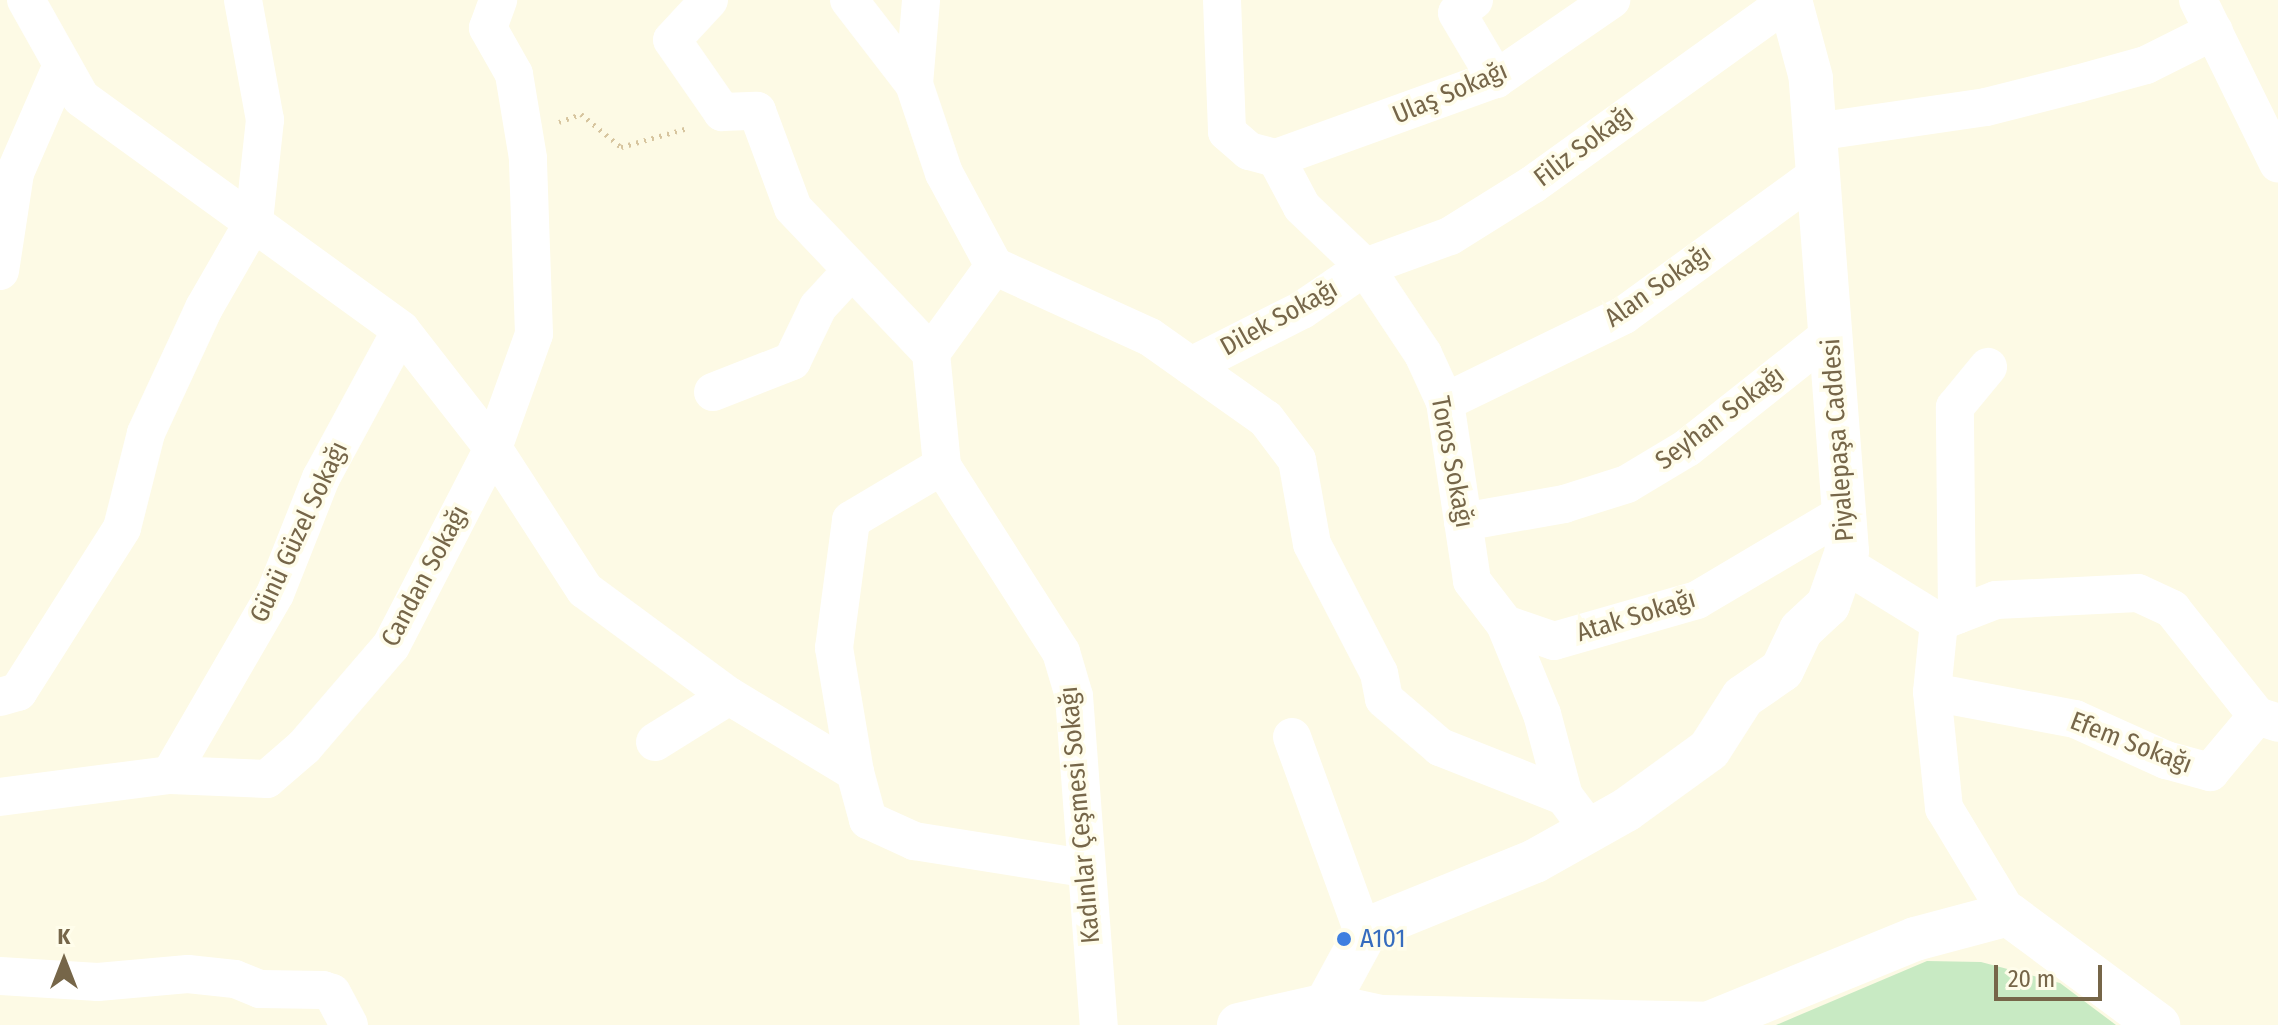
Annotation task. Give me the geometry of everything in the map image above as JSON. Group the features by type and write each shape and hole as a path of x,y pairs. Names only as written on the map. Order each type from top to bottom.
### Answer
{"street":[{"path":"26,0 81,98 401,330 493,448 585,590 729,696 855,772"},
{"path":"0,697 18,692 122,528 146,433 204,308 254,221 265,120 243,0"},
{"name":"Candan Sokağı","path":"0,797 170,775 267,779 304,747 391,646 493,448 534,334 524,135 514,74 488,28 498,0"},
{"path":"709,0 672,40 722,112 757,111 793,208 931,353 994,266"},
{"path":"849,0 914,84 944,173 994,266 1150,337 1266,419 1297,460 1312,544 1379,673 1384,699 1440,747 1564,796 1591,832"},
{"path":"914,84 921,0"},
{"path":"1222,0 1227,132 1249,151 1276,158"},
{"path":"1474,0 1457,13 1496,79"},
{"name":"Ulaş Sokağı","path":"1276,158 1496,79 1611,0"},
{"name":"Piyalepaşa Caddesi","path":"1364,935 1591,832 1709,750 1743,697 1782,670 1801,630 1828,605 1843,563 1844,513 1811,78 1790,0"},
{"name":"Filiz Sokağı","path":"1365,267 1450,236 1532,185 1790,0"},
{"path":"1815,132 1986,107 2146,65 2206,16 2265,109 2278,163"},
{"path":"0,271 15,173 62,65"},
{"name":"Toros Sokağı","path":"1276,158 1302,207 1365,267 1423,354 1445,402 1472,581 1505,624 1542,714 1564,796"},
{"name":"Alan Sokağı","path":"1445,402 1624,315 1818,174"},
{"name":"Dilek Sokağı","path":"1191,366 1302,310 1365,267"},
{"path":"713,392 792,361 818,307 852,270"},
{"name":"Günü Güzel Sokağı","path":"170,775 275,594 321,478 401,330"},
{"name":"Seyhan Sokağı","path":"1463,522 1564,504 1627,484 1687,448 1831,334"},
{"name":"Kadınlar Çeşmesi Sokağı","path":"931,353 942,466 1061,652 1074,696 1084,868 1099,1025"},
{"path":"1988,367 1955,407 1948,619 1932,692 1944,808 2008,914 2158,1025"},
{"path":"942,466 851,520 834,648 855,772 868,820 914,841 1084,868"},
{"name":"Atak Sokağı","path":"1505,624 1554,641 1697,600 1844,513"},
{"path":"1843,563 1948,619 1996,600 2138,593 2172,609 2268,719"},
{"name":"Efem Sokağı","path":"1932,692 2075,719 2166,760 2210,772 2268,719"},
{"path":"655,742 729,696"},
{"path":"1292,737 1364,935 1326,1005"},
{"path":"1239,1025 1326,1005 1381,1017 1707,1024 1915,939 2008,914"},
{"path":"0,976 98,982 188,974 235,979 260,989 323,990 332,993 349,1025"}],"path":[{"path":"524,135 581,114 621,147 691,127"}],"green space":[{"path":"1927,961 1981,962 2060,983 2116,1025 1776,1025"}],"place":[{"name":"A101","path":"1344,939"}]}
